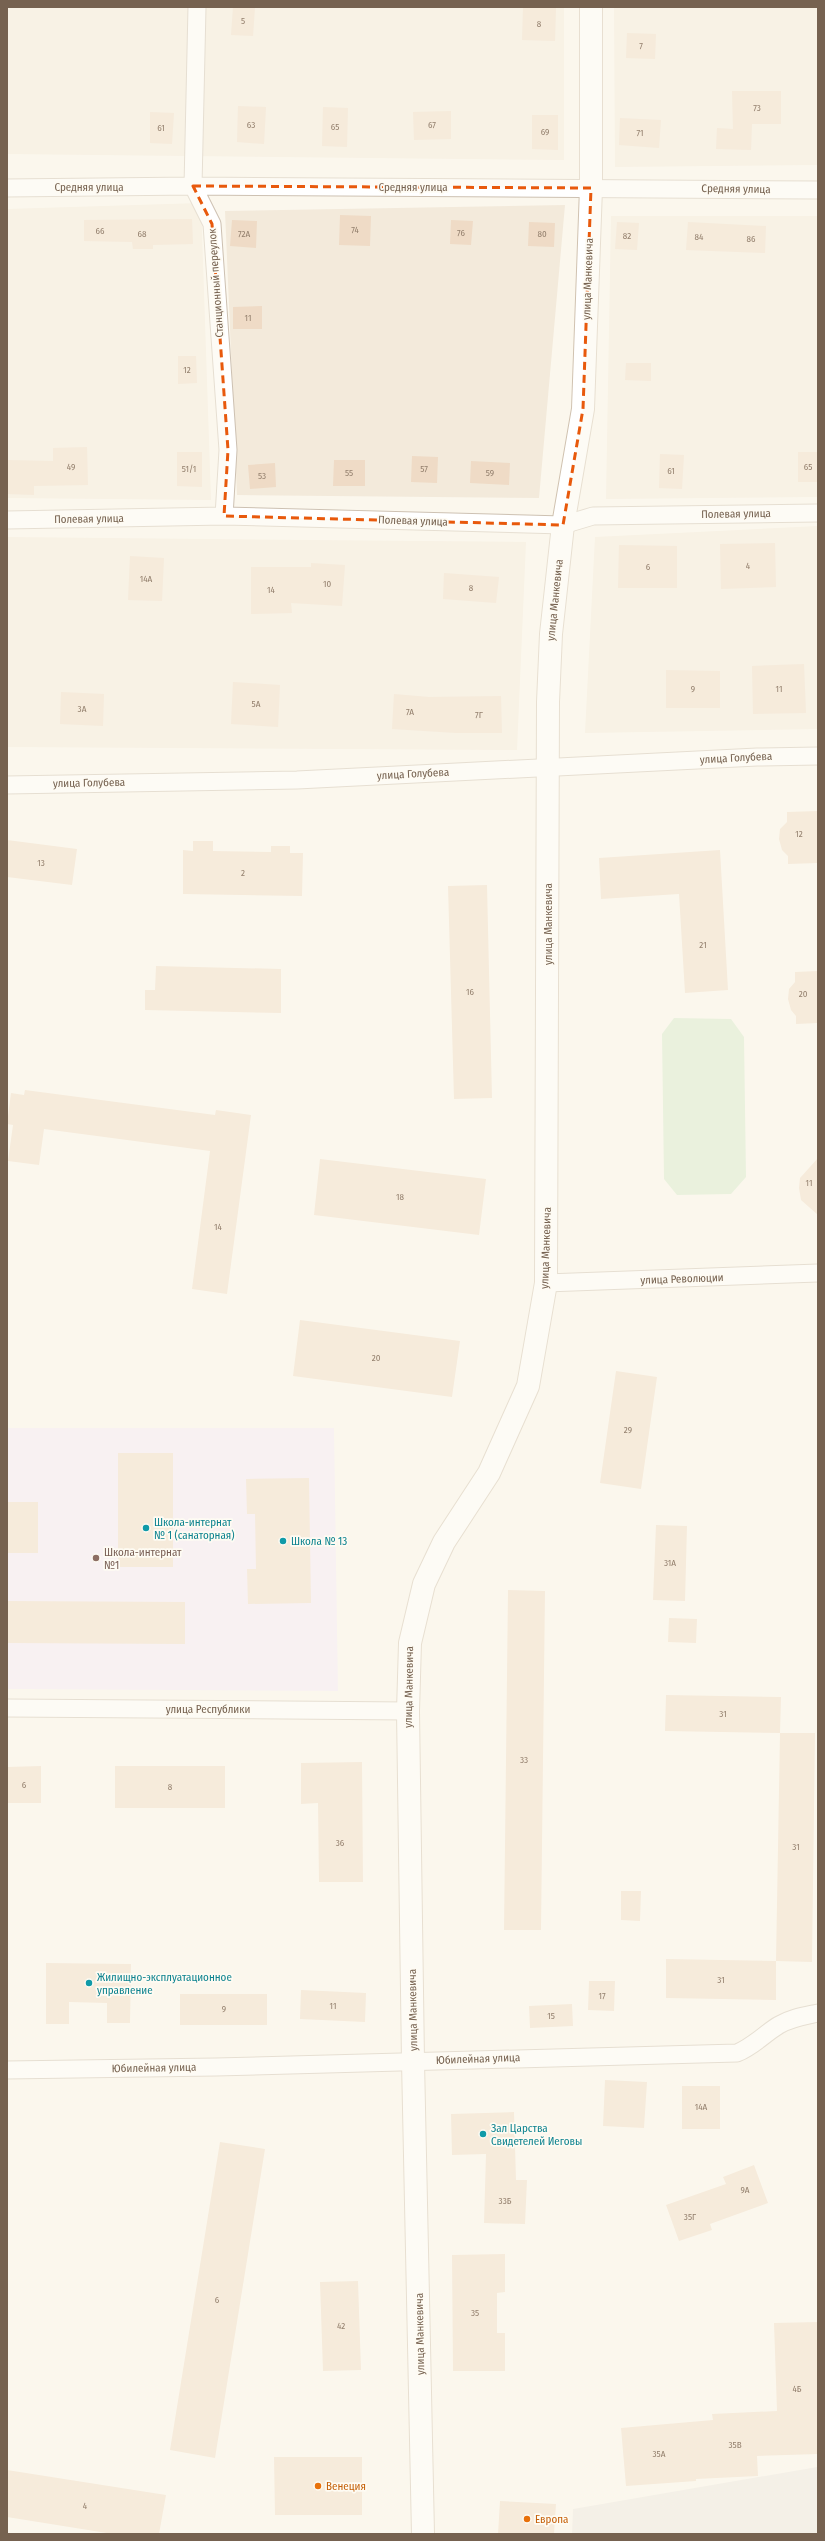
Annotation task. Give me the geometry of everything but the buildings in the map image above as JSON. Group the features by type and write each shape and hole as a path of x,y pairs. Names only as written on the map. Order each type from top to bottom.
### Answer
{"street":[{"name":"Станционный переулок","path":"197,7 193,186 212,224 228,450 224,516"},
{"name":"улица Манкевича","path":"423,2534 413,2060 408,1710 410,1643 424,1584 444,1542 489,1472 528,1386 546,1283 551,634 564,526 583,409 591,188 591,7"},
{"name":"Средняя улица","path":"7,188 193,186 818,190"},
{"name":"Полевая улица","path":"7,520 224,516 564,526 593,516 818,512"},
{"name":"улица Голубева","path":"7,785 298,780 757,757 818,756"},
{"name":"улица Революции","path":"546,1283 818,1273"},
{"name":"улица Республики","path":"7,1708 408,1710"},
{"name":"Юбилейная улица","path":"7,2070 216,2067 413,2060 737,2053 750,2048 778,2026 792,2018 818,2013"}],"highlighted area":[{"path":"193,186 591,188 583,409 563,525 224,516 228,450 212,224"}],"shaded area":[{"path":"7,7 564,7 564,160 7,154"},
{"path":"614,7 818,7 818,165 615,167"},
{"path":"201,203 211,500 7,498 7,209"},
{"path":"565,205 539,498 237,495 225,211"},
{"path":"611,216 818,216 818,497 606,499"},
{"path":"818,526 818,729 585,733 595,537"},
{"path":"7,537 526,542 517,750 7,747"},
{"path":"7,1428 334,1428 338,1691 7,1689"},
{"path":"817,2467 818,2534 572,2534 573,2509"}],"green space":[{"path":"674,1018 731,1019 744,1037 746,1177 731,1194 677,1195 664,1179 662,1034"}],"place":[{"name":"Школа-интернат № 1 (санаторная)","path":"146,1528"},
{"name":"Школа № 13","path":"283,1541"},
{"name":"Школа-интернат №1","path":"96,1558"},
{"name":"Жилищно-эксплуатационное управление","path":"89,1983"},
{"name":"Зал Царства Свидетелей Иеговы","path":"483,2134"},
{"name":"Венеция","path":"318,2486"},
{"name":"Европа","path":"527,2519"}]}
